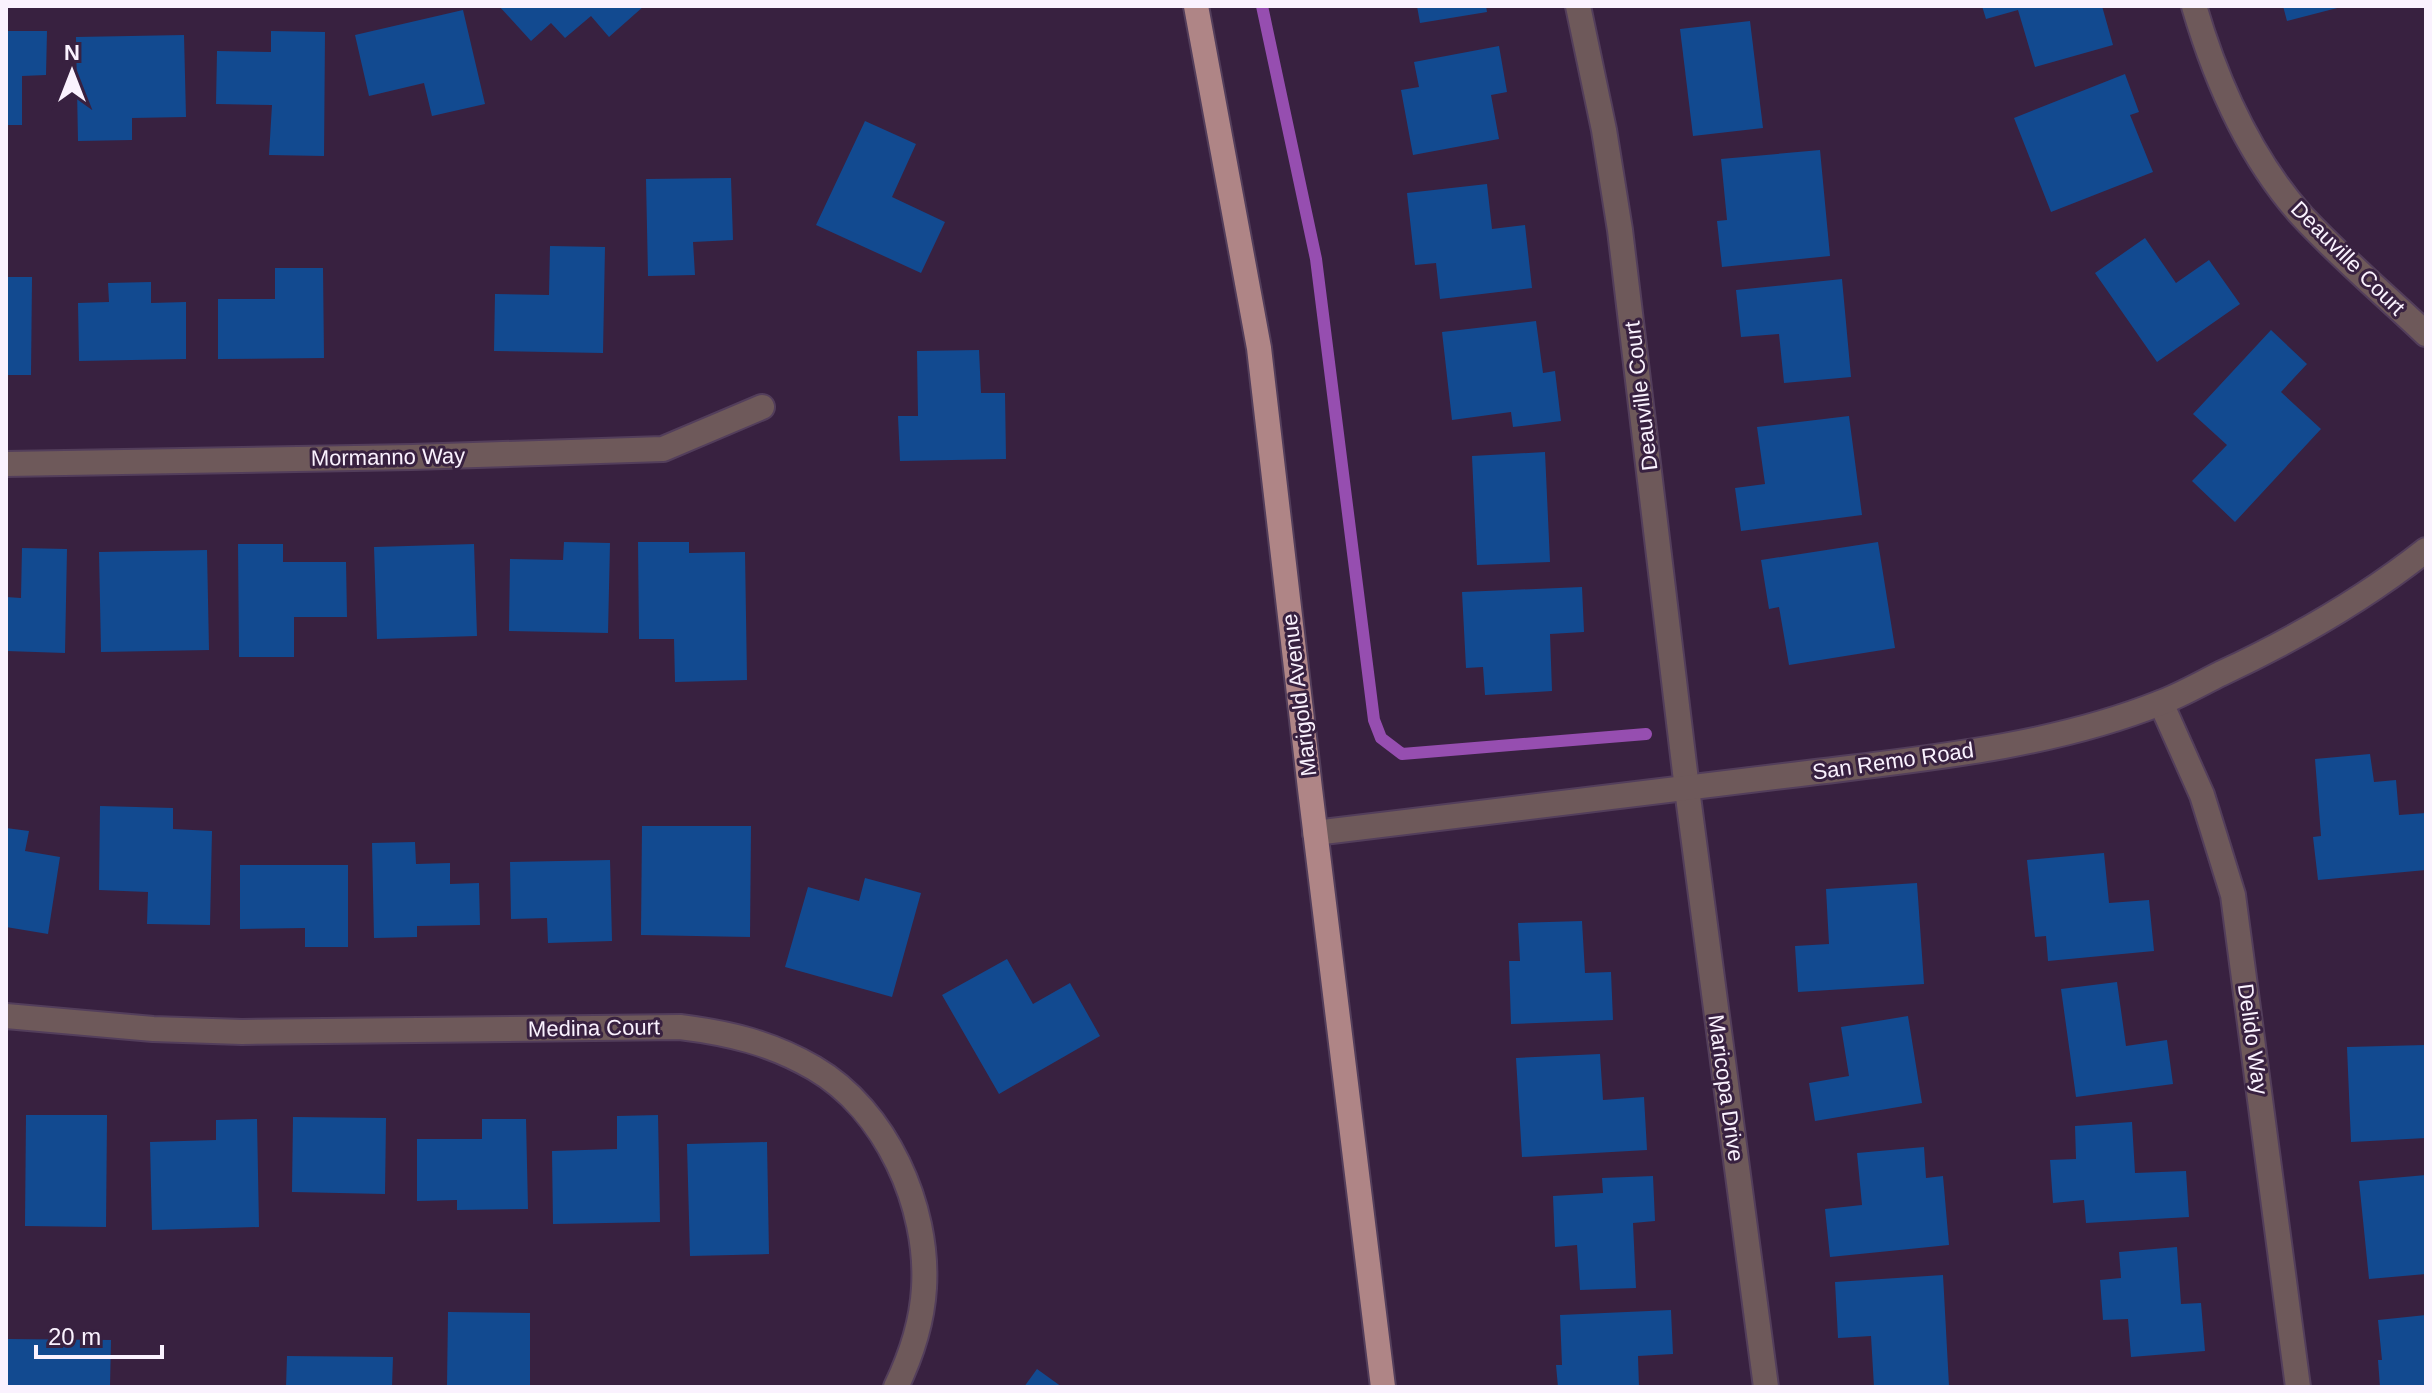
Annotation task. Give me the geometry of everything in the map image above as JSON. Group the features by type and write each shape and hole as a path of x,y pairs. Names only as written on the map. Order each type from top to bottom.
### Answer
{"main road":[{"name":"Marigold Avenue","path":"1196,6 1259,348 1383,1387"}],"street":[{"name":"Deauville Court","path":"1578,6 1604,130 1620,230 1687,789"},
{"name":"Deauville Court","path":"2194,6 2232,109 2278,186 2325,240 2426,334"},
{"name":"Mormanno Way","path":"6,464 663,449 762,407"},
{"name":"San Remo Road","path":"1315,833 1687,789 1955,753 2040,738 2161,703 2294,639 2346,607 2426,550"},
{"name":"Delido Way","path":"2161,703 2202,795 2233,895 2298,1387"},
{"name":"Maricopa Drive","path":"1687,789 1766,1387"},
{"name":"Medina Court","path":"6,1016 153,1029 242,1032 680,1027 725,1032 765,1045 815,1069 847,1094 874,1124 906,1183 921,1243 924,1286 919,1324 907,1364 896,1387"}],"building":[{"path":"499,6 644,6 609,37 591,16 565,38 551,23 531,41"},
{"path":"1417,6 1486,6 1487,12 1420,23"},
{"path":"1982,6 2102,6 2113,45 2035,67 2018,10 1986,19"},
{"path":"2283,6 2341,6 2341,7 2287,21"},
{"path":"463,10 485,104 432,116 424,83 369,96 355,35"},
{"path":"1750,21 1763,128 1693,136 1680,29"},
{"path":"6,31 47,31 46,75 22,76 22,125 6,125"},
{"path":"271,31 325,32 324,156 269,155 272,105 216,104 217,51 271,52"},
{"path":"184,35 186,117 132,118 132,140 78,141 76,37"},
{"path":"1499,46 1507,92 1491,95 1499,139 1413,155 1401,90 1419,87 1414,62"},
{"path":"2125,74 2139,112 2130,115 2153,172 2051,212 2014,118"},
{"path":"865,121 916,144 892,197 945,222 921,273 816,225"},
{"path":"1820,150 1830,256 1722,267 1717,221 1727,220 1721,159"},
{"path":"731,178 733,240 693,242 695,275 648,276 646,179"},
{"path":"1487,184 1492,229 1525,225 1532,288 1440,299 1436,263 1415,265 1407,193"},
{"path":"2145,238 2176,283 2209,260 2240,304 2157,362 2095,273"},
{"path":"550,246 605,247 603,353 494,351 495,294 549,295"},
{"path":"275,268 323,268 324,358 218,359 218,299 275,299"},
{"path":"6,277 32,277 31,375 6,375"},
{"path":"1842,279 1851,377 1784,383 1779,334 1741,337 1736,290"},
{"path":"151,282 151,303 186,302 186,359 79,361 78,303 109,302 108,283"},
{"path":"1536,321 1543,373 1555,371 1561,421 1513,427 1511,412 1452,420 1442,332"},
{"path":"2271,330 2307,364 2281,392 2321,429 2235,522 2192,481 2227,445 2193,414"},
{"path":"979,350 981,393 1005,393 1006,459 900,461 898,416 918,416 917,351"},
{"path":"1849,416 1862,515 1741,531 1735,488 1765,484 1757,427"},
{"path":"1545,452 1550,562 1477,565 1472,456"},
{"path":"564,542 610,543 608,633 509,631 510,559 563,560"},
{"path":"638,542 689,542 689,553 745,552 747,680 675,682 674,639 639,639"},
{"path":"1878,542 1895,648 1789,665 1779,607 1769,609 1761,560"},
{"path":"238,544 283,544 283,562 346,562 347,617 294,617 294,657 239,657"},
{"path":"474,544 477,636 377,639 374,547"},
{"path":"22,548 67,549 65,653 6,651 6,597 21,598"},
{"path":"207,550 209,650 101,652 99,552"},
{"path":"1582,587 1584,632 1550,634 1552,691 1485,695 1483,667 1466,668 1462,592"},
{"path":"2370,754 2374,782 2396,780 2399,815 2426,813 2426,870 2318,880 2313,837 2321,836 2315,759"},
{"path":"100,806 173,808 173,829 212,831 210,925 147,924 148,892 99,890"},
{"path":"642,826 751,826 750,937 641,935"},
{"path":"6,828 29,831 25,851 60,857 48,934 6,927"},
{"path":"415,842 416,864 450,863 450,884 479,883 480,925 417,926 417,937 374,938 372,843"},
{"path":"2104,853 2109,903 2149,900 2154,951 2048,961 2046,936 2035,937 2027,860"},
{"path":"610,860 612,941 548,943 547,918 511,919 510,862"},
{"path":"240,865 348,865 348,947 305,947 305,928 240,929"},
{"path":"865,878 921,893 892,997 785,967 808,887 859,901"},
{"path":"1917,883 1924,984 1798,992 1795,946 1829,944 1826,889"},
{"path":"1582,921 1585,973 1611,972 1613,1020 1511,1024 1509,961 1520,961 1518,923"},
{"path":"1007,959 1033,1004 1070,983 1100,1036 999,1094 942,995"},
{"path":"2117,982 2126,1046 2167,1040 2173,1084 2076,1097 2061,989"},
{"path":"1908,1016 1922,1103 1815,1121 1809,1083 1849,1076 1841,1027"},
{"path":"2426,1045 2426,1138 2351,1142 2347,1047"},
{"path":"1600,1054 1603,1100 1644,1097 1647,1150 1522,1157 1516,1058"},
{"path":"26,1115 107,1115 106,1227 25,1226"},
{"path":"658,1115 660,1222 553,1224 552,1151 617,1149 617,1116"},
{"path":"293,1117 386,1118 385,1194 292,1192"},
{"path":"257,1119 259,1227 152,1230 150,1142 216,1140 216,1120"},
{"path":"482,1119 526,1119 528,1209 457,1210 457,1200 417,1201 417,1139 482,1139"},
{"path":"2132,1122 2135,1173 2186,1171 2189,1217 2086,1223 2084,1200 2053,1203 2050,1160 2076,1159 2075,1126"},
{"path":"767,1142 769,1254 690,1256 687,1144"},
{"path":"1924,1147 1926,1178 1943,1176 1949,1245 1830,1257 1825,1209 1862,1205 1857,1153"},
{"path":"2426,1175 2426,1274 2369,1279 2359,1181"},
{"path":"1653,1176 1655,1221 1633,1223 1636,1288 1580,1290 1577,1245 1555,1247 1553,1196 1603,1193 1602,1178"},
{"path":"2177,1247 2181,1304 2201,1303 2205,1351 2131,1357 2128,1319 2103,1320 2100,1280 2121,1278 2119,1252"},
{"path":"1943,1275 1949,1386 1874,1387 1871,1336 1838,1338 1835,1282"},
{"path":"1671,1310 1673,1354 1638,1356 1639,1387 1558,1387 1556,1365 1562,1365 1560,1315"},
{"path":"448,1312 530,1313 530,1387 447,1387"},
{"path":"2426,1315 2426,1387 2380,1387 2378,1360 2382,1360 2378,1320"},
{"path":"6,1339 111,1340 110,1387 6,1387"},
{"path":"287,1356 393,1357 392,1387 286,1387"},
{"path":"1037,1369 1062,1387 1024,1387"}],"waterway":[{"path":"1262,6 1316,259 1374,720 1381,738 1402,754 1646,734"}]}
